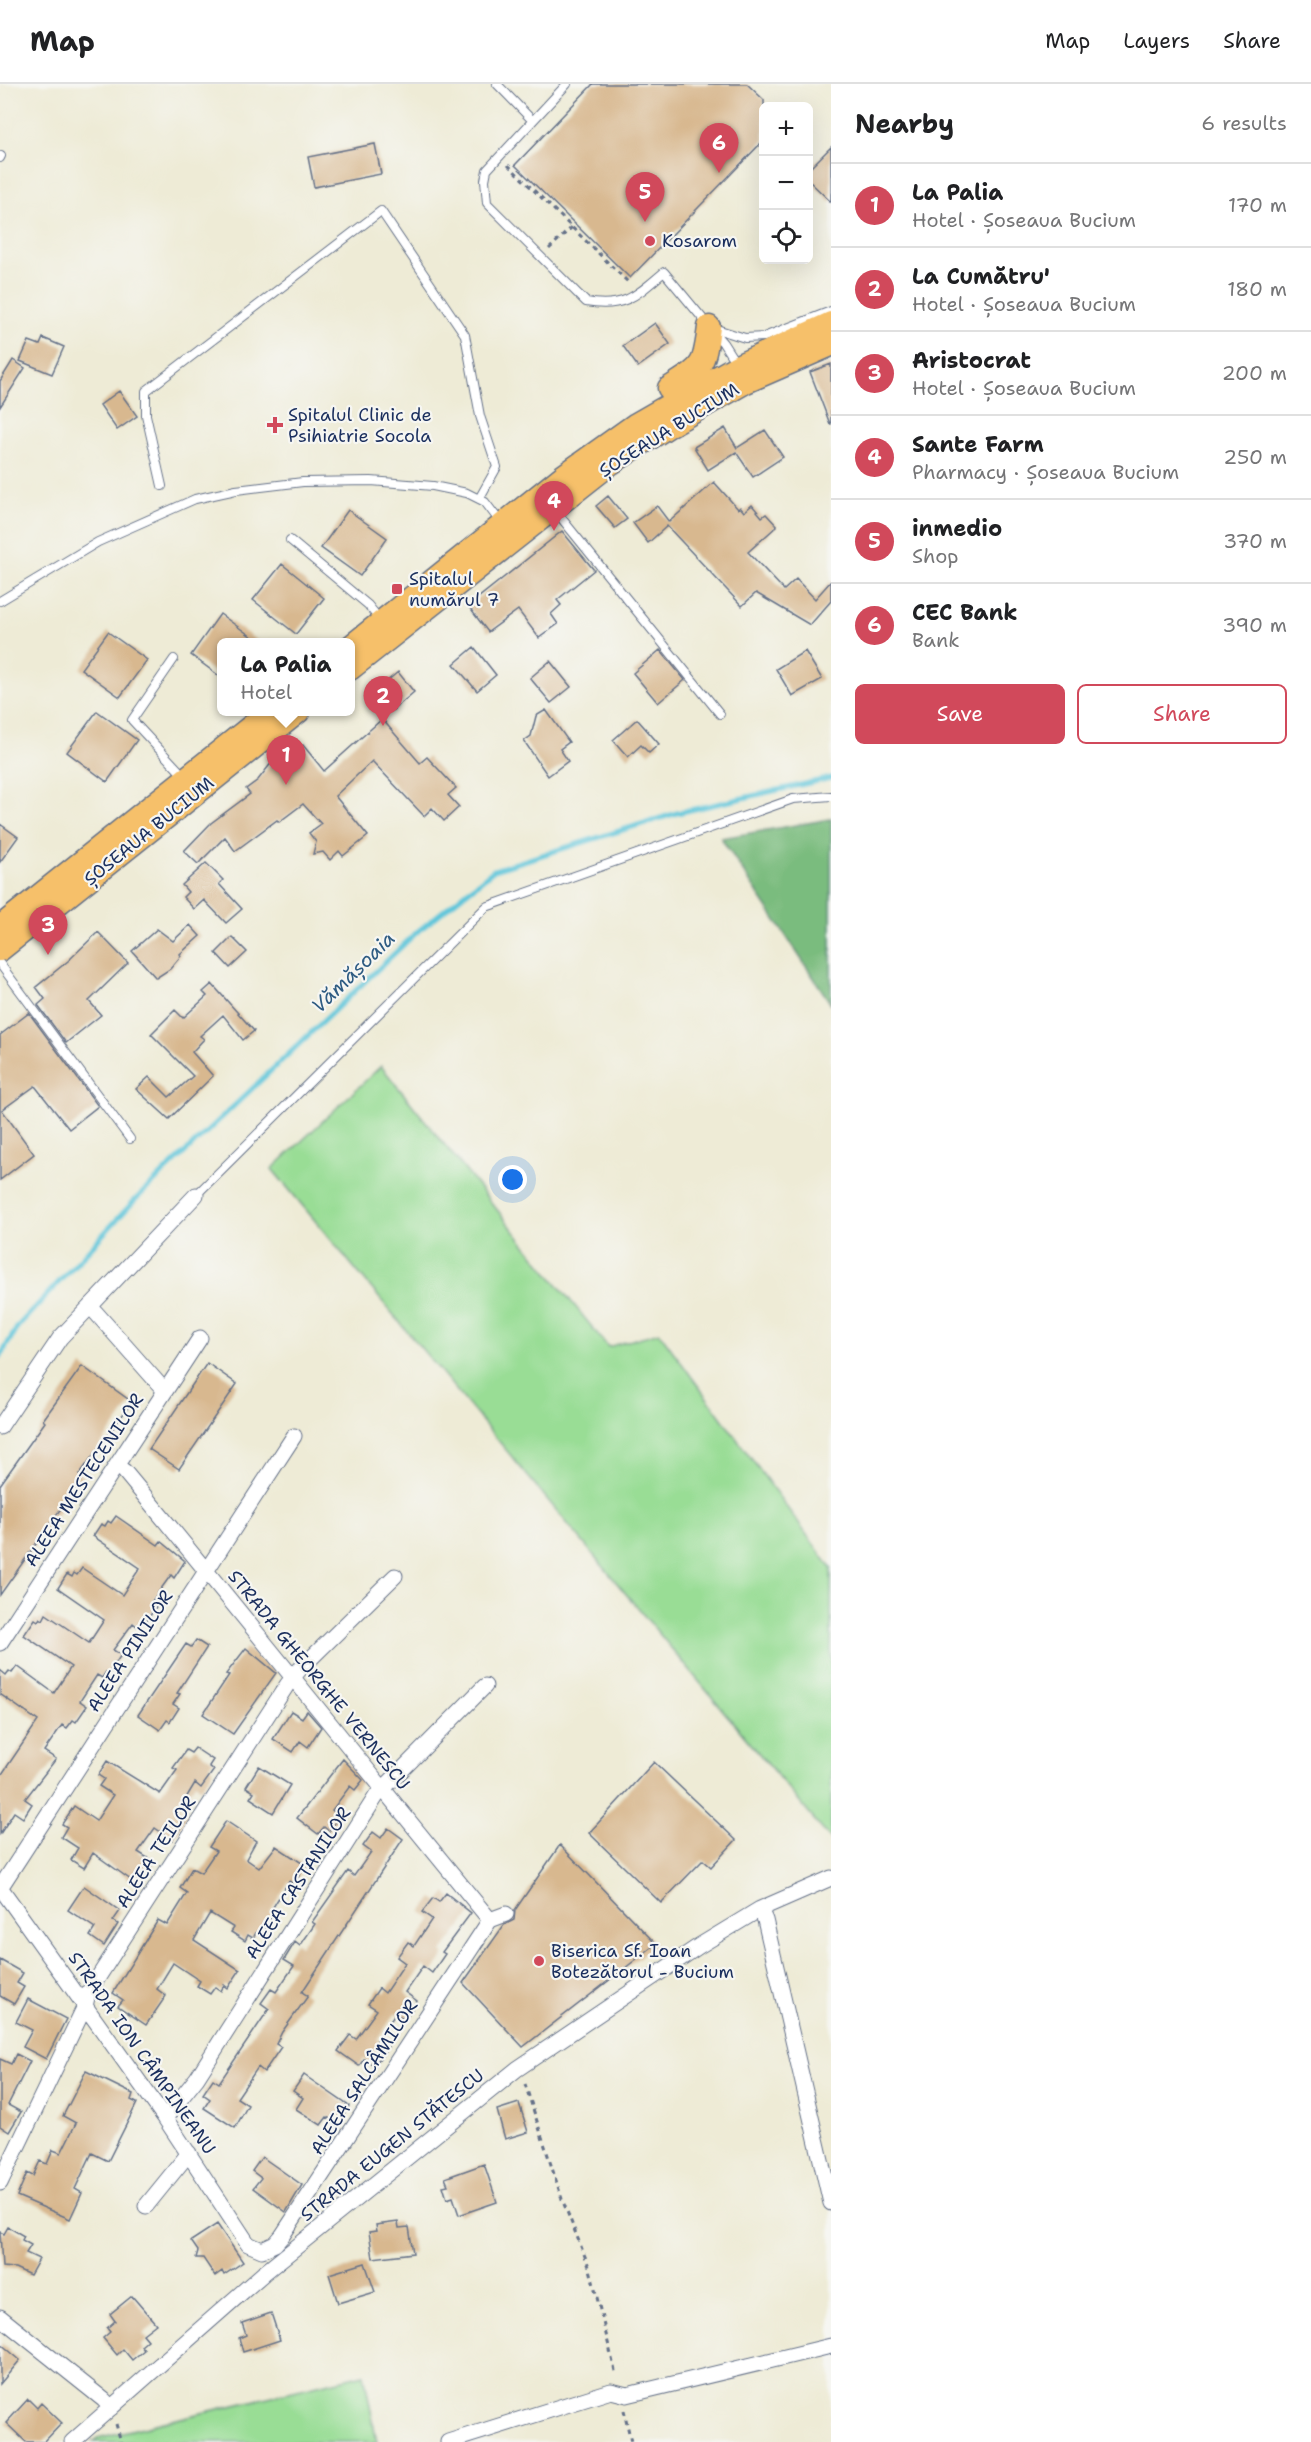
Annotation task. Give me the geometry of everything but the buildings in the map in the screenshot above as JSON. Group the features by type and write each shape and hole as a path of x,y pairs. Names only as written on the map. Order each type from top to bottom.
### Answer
{"main road":[{"name":"ȘOSEAUA BUCIUM","path":"355,664 387,628 508,532 579,464 636,424 742,374 831,323"},
{"path":"636,424 648,401 700,368 706,350 709,327"},
{"name":"ȘOSEAUA BUCIUM","path":"508,532 553,508 610,464 669,426 742,374 831,345"},
{"name":"ȘOSEAUA BUCIUM","path":"355,644 387,628"},
{"name":"ȘOSEAUA BUCIUM","path":"192,785 264,716"},
{"name":"ȘOSEAUA BUCIUM","path":"3,934 192,785 291,716"}],"street":[{"path":"0,1427 60,1338 196,1195"},
{"path":"90,1306 165,1391"},
{"name":"ALEEA MESTECENILOR","path":"0,1643 200,1338"},
{"name":"ALEEA PINILOR","path":"0,1888 294,1436"},
{"name":"STRADA GHEORGHE VERNESCU","path":"116,1466 124,1471 206,1570 490,1920"},
{"name":"ALEEA TEILOR","path":"0,2183 86,2006 88,1993 293,1677 395,1576"},
{"name":"ALEEA CASTANILOR","path":"165,2118 197,2078 382,1789 485,1686"},
{"name":"STRADA EUGEN STĂTESCU","path":"72,2442 264,2273 517,2069 699,1946 759,1909 831,1878"},
{"name":"STRADA ION CÂMPINEANU","path":"0,1888 165,2118 248,2244"},
{"path":"759,1909 765,1920 831,2203"},
{"path":"490,1920 506,1914"},
{"name":"ALEEA SALCÂMILOR","path":"248,2244 262,2250 275,2244 282,2236 490,1920"},
{"path":"146,2206 189,2154"},
{"path":"0,2317 111,2408"},
{"path":"448,2442 611,2391 627,2395 831,2346"}],"lane":[{"path":"497,84 532,120"},
{"path":"567,84 487,170 485,180 488,202 586,302 602,305 623,302 640,293 663,272 709,327 742,374"},
{"path":"162,486 146,415 146,391 381,210 465,335 480,416 497,467 479,499"},
{"path":"709,327 745,338 764,337 831,311"},
{"path":"0,601 98,542 195,499 236,490 303,482 371,481 433,486 467,493 485,502 508,532"},
{"path":"553,508 720,714"},
{"path":"290,540 368,605 387,628"},
{"path":"174,659 132,720 192,785"},
{"path":"196,1195 486,907 793,799 831,796"},
{"path":"0,964 130,1139"}],"path":[{"path":"498,156 640,293"},
{"path":"541,257 572,227"},
{"path":"517,2069 540,2127 562,2199 590,2269 631,2442"}],"green space":[{"path":"831,819 831,1004 721,838"},
{"path":"381,1066 608,1347 659,1332 831,1568 831,1840 272,1169"},
{"path":"364,2374 377,2442 93,2442 98,2438"}],"waterway":[{"name":"Vămășoaia","path":"0,1357 18,1326 136,1199 417,932 494,870 677,813 831,778"}],"place":[{"name":"CEC Bank","path":"719,173"},
{"name":"inmedio","path":"645,222"},
{"name":"Kosarom","path":"650,241"},
{"name":"Spitalul Clinic de Psihiatrie Socola","path":"275,425"},
{"name":"Sante Farm","path":"554,531"},
{"name":"Spitalul numărul 7","path":"397,589"},
{"name":"La Cumătru'","path":"383,726"},
{"name":"La Palia","path":"286,785"},
{"name":"Aristocrat","path":"48,955"},
{"name":"Biserica Sf. Ioan Botezătorul - Bucium","path":"539,1961"}]}
